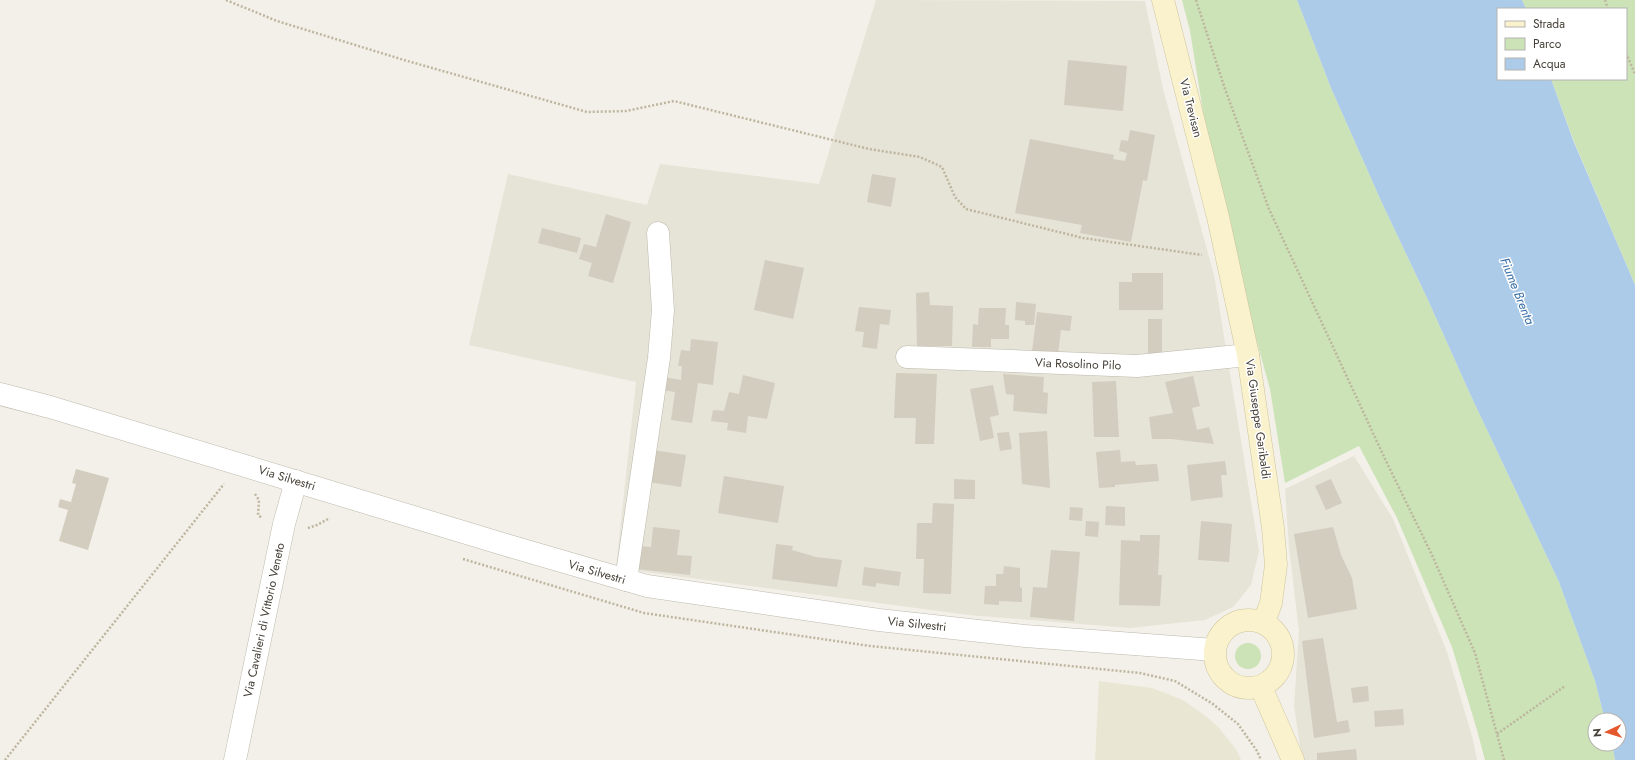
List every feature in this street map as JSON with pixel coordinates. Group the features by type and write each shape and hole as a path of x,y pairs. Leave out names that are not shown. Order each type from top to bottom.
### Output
{"main road":[{"name":"Via Trevisan","path":"1163,0 1218,217"},
{"name":"Via Giuseppe Garibaldi","path":"1218,217 1248,355 1274,528 1276,566 1271,603 1264,622"},
{"path":"1251,619 1264,622 1273,629 1280,638 1284,650 1283,661 1279,672 1271,681 1261,687 1250,689 1238,687 1228,681 1220,673 1216,662 1215,650 1218,638 1227,628 1238,621 1251,619"},
{"path":"1261,687 1293,760"}],"street":[{"path":"626,580 659,358 663,310 658,234"},
{"name":"Via Rosolino Pilo","path":"907,357 1137,366 1248,355"},
{"name":"Via Silvestri","path":"0,394 58,409 506,545 647,586 879,620 1025,636 1215,650"},
{"name":"Via Cavalieri di Vittorio Veneto","path":"235,760 284,524 296,481"}],"path":[{"path":"226,0 284,23 404,60 587,112 626,111 674,101 869,149 920,157 942,167 955,197 966,209 1083,238 1228,258"},
{"path":"1196,0 1225,89 1269,209 1386,461 1432,555 1475,654 1504,760"},
{"path":"1627,55 1635,74"},
{"path":"5,760 227,481 232,462"},
{"path":"1497,734 1564,686"}],"shaded area":[{"path":"876,0 1145,1 1163,89 1214,275 1259,551 1251,585 1233,607 1205,620 1130,628 969,615 616,568 636,382 469,345 508,174 647,205 660,164 819,184"},
{"path":"1354,456 1393,519 1447,652 1472,736 1477,760 1302,760 1294,706 1299,632 1289,547 1285,489"},
{"path":"1099,681 1152,688 1183,700 1218,727 1236,749 1241,760 1095,760"}],"green space":[{"path":"1182,0 1297,0 1331,88 1382,203 1559,582 1595,681 1603,712 1587,712 1587,752 1614,752 1615,760 1485,760 1452,647 1397,518 1359,446 1285,483 1270,389 1217,198 1190,31"},
{"path":"1522,0 1635,0 1635,285 1573,139 1551,80 1627,80 1627,8 1526,8"},
{"path":"1248,643 1257,647 1261,656 1257,665 1248,669 1239,665 1235,656 1239,647"}],"water":[{"name":"Fiume Brenta","path":"1297,0 1522,0 1526,8 1497,8 1497,80 1551,80 1573,140 1635,285 1635,760 1615,760 1614,752 1627,752 1627,712 1603,712 1595,681 1559,582 1382,203 1331,88"}],"building":[{"path":"1068,60 1127,66 1123,111 1064,105"},
{"path":"1130,130 1155,135 1147,181 1143,180 1131,242 1080,233 1082,225 1015,213 1030,139 1114,155 1113,159 1125,161 1127,153 1119,151 1121,140 1128,141"},
{"path":"872,174 896,178 891,207 867,202"},
{"path":"606,214 631,222 613,283 588,276 592,263 579,259 584,244 596,247"},
{"path":"542,228 581,238 577,253 538,243"},
{"path":"765,260 804,268 793,319 754,310"},
{"path":"1132,273 1163,273 1163,310 1119,310 1119,282 1132,282"},
{"path":"929,292 930,305 953,306 952,346 917,346 916,293"},
{"path":"1016,302 1036,304 1034,325 1025,325 1025,321 1015,320"},
{"path":"859,307 891,310 889,325 880,324 877,349 862,347 864,332 855,331"},
{"path":"979,308 1006,308 1005,325 1009,325 1009,339 991,339 991,347 972,347 973,324 978,325"},
{"path":"1037,312 1072,316 1070,331 1061,330 1058,354 1032,351"},
{"path":"1148,319 1162,319 1162,355 1148,355"},
{"path":"691,339 718,342 713,385 698,383 692,423 671,420 675,392 661,390 663,377 681,380 682,366 678,366 681,350 690,351"},
{"path":"896,373 937,374 934,444 915,444 916,418 894,418"},
{"path":"1003,374 1044,377 1043,392 1048,393 1047,414 1013,411 1014,395 1006,394"},
{"path":"743,375 775,383 767,419 748,416 746,433 727,430 728,423 711,421 713,410 724,411 729,392 739,394"},
{"path":"1193,376 1200,406 1192,408 1197,430 1209,427 1214,444 1171,439 1152,439 1149,417 1173,413 1165,382"},
{"path":"1116,381 1119,437 1094,437 1092,382"},
{"path":"993,385 999,415 990,417 994,438 980,441 970,389"},
{"path":"1047,431 1050,488 1022,484 1019,433"},
{"path":"1009,432 1012,449 1000,451 997,433"},
{"path":"653,450 686,455 681,487 648,482"},
{"path":"1120,450 1121,462 1135,461 1136,465 1157,464 1159,481 1099,488 1096,452"},
{"path":"1225,461 1227,475 1221,475 1223,497 1191,501 1187,465"},
{"path":"76,469 109,478 88,550 59,541 68,510 58,507 60,499 71,502 76,484 72,483"},
{"path":"724,476 784,486 778,523 718,513"},
{"path":"954,479 975,480 975,499 954,499"},
{"path":"1331,479 1342,503 1326,510 1315,486"},
{"path":"933,503 954,504 951,594 923,593 924,559 916,559 917,523 932,523"},
{"path":"1106,506 1125,507 1125,526 1105,525"},
{"path":"1070,507 1083,508 1082,521 1069,520"},
{"path":"1086,521 1099,522 1098,537 1085,536"},
{"path":"1201,521 1232,524 1229,562 1198,560"},
{"path":"653,527 680,530 677,555 692,556 690,575 636,569 638,546 651,547"},
{"path":"1333,527 1341,555 1352,578 1357,609 1308,618 1294,534"},
{"path":"1140,535 1160,535 1158,575 1162,575 1160,606 1119,605 1121,540 1140,541"},
{"path":"776,544 793,546 792,550 816,557 842,560 837,587 772,579"},
{"path":"1051,550 1080,552 1074,621 1030,617 1033,587 1047,588"},
{"path":"1004,566 1020,568 1022,602 999,601 999,605 984,604 985,586 996,586 996,574 1003,574"},
{"path":"864,567 901,572 899,586 876,583 876,587 862,585"},
{"path":"1323,638 1337,722 1348,720 1350,732 1314,738 1302,641"},
{"path":"1368,686 1369,701 1353,703 1351,688"},
{"path":"1403,709 1404,725 1375,727 1374,711"},
{"path":"1356,749 1357,760 1317,760 1317,753"}]}
